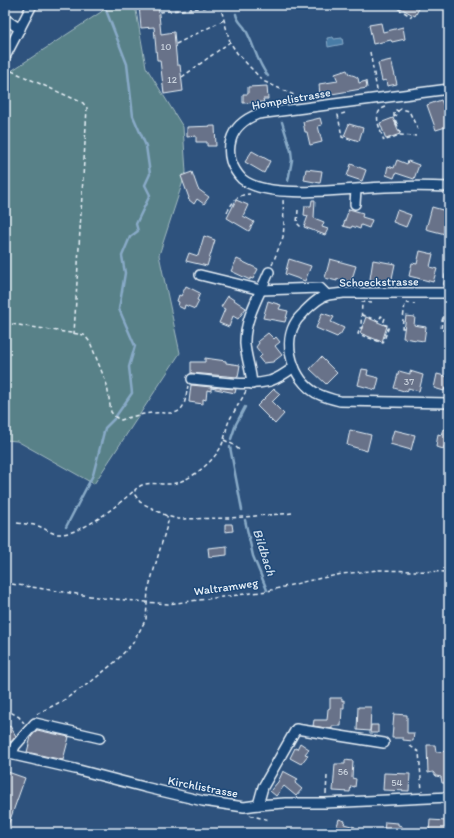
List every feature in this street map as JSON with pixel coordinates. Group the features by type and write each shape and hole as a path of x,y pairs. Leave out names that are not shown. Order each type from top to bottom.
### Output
{"street":[{"path":"5,57 32,5"},
{"path":"5,19 20,28"},
{"name":"Hompelistrasse","path":"449,89 258,114 241,123 233,133 229,154 233,165 242,179 262,188 312,192 387,187 449,187"},
{"path":"355,204 356,190"},
{"path":"252,384 245,344 245,334 252,311 269,272"},
{"path":"200,275 261,290 320,288 327,295"},
{"name":"Schoeckstrasse","path":"446,291 343,293 327,295 312,304 296,321 291,336 290,353 294,368 307,387 327,398 340,401 449,403"},
{"path":"192,379 252,384 282,376 294,368"},
{"path":"9,753 35,723 100,738"},
{"path":"258,804 263,788 296,729 384,743"},
{"name":"Kirchlistrasse","path":"9,753 203,801 244,807 258,804 325,803 449,797"}],"path":[{"path":"224,5 229,9"},
{"path":"392,5 412,17"},
{"path":"160,12 220,6 230,42 237,53 263,81 294,95 294,99 291,101"},
{"path":"176,44 224,20"},
{"path":"182,77 230,42"},
{"path":"370,52 376,89"},
{"path":"5,68 83,103 87,108 74,334"},
{"path":"386,107 378,113 378,124 384,141 401,136 416,136"},
{"path":"401,136 394,117 397,115 398,111 409,111 418,130"},
{"path":"345,113 338,115 342,137 351,139"},
{"path":"227,212 236,198 241,195 252,194"},
{"path":"269,272 283,237 283,195"},
{"path":"298,210 297,224 301,227"},
{"path":"446,291 446,271 449,262"},
{"path":"362,315 379,321 381,316 385,318 383,324 389,326 383,343 358,334 360,328 362,328 361,326 362,302 372,303"},
{"path":"404,328 402,328 405,303 415,304"},
{"path":"446,330 442,330 442,321 447,304 449,304"},
{"path":"5,323 84,336 90,342 107,385 110,412 121,420 150,412 172,413 180,410 185,400 188,385 192,379"},
{"path":"17,523 39,526 53,533 60,534 76,530 99,518 144,484 176,483 188,478 213,459 219,452 224,440 228,422 252,384"},
{"path":"224,440 234,445 241,452"},
{"path":"135,490 135,495 140,502 166,516 178,519 215,519 294,513"},
{"path":"33,717 45,709 64,700 92,681 115,662 133,643 146,619 148,590 168,522 166,516"},
{"name":"Waltramweg","path":"5,582 103,598 168,604 268,591 307,580 342,574 379,570 449,572"},
{"path":"5,709 19,717 29,730"},
{"path":"410,746 419,752 422,799"},
{"path":"325,803 328,776"},
{"path":"244,807 252,816 270,820"}],"green space":[{"path":"108,5 135,5 146,67 183,127 186,172 159,255 180,353 94,484 17,441 5,440 5,75 101,12"}],"water":[{"path":"333,37 334,39 342,38 343,44 328,47 327,38"}],"building":[{"path":"139,5 158,5 161,34 174,32 177,65 180,65 183,91 164,94 160,60 157,60 154,27 141,28"},
{"path":"395,5 421,5 415,16"},
{"path":"381,23 383,32 403,27 405,39 373,44 369,25"},
{"path":"391,60 397,84 387,86 386,80 382,81 378,63"},
{"path":"347,70 349,74 358,78 359,83 366,81 367,88 320,96 319,84 338,81 335,74"},
{"path":"267,86 268,99 263,99 264,102 243,103 243,94 248,94 248,87"},
{"path":"441,100 445,109 449,107 449,126 436,130 427,105"},
{"path":"320,118 322,125 318,126 322,142 310,145 303,122"},
{"path":"393,118 400,134 386,139 380,123"},
{"path":"349,124 363,128 359,141 344,136"},
{"path":"215,126 216,146 207,146 207,142 196,142 196,136 187,137 187,127"},
{"path":"252,151 270,161 264,173 245,162"},
{"path":"397,160 407,164 408,161 419,165 414,179 396,173 394,178 386,175 388,166 394,168"},
{"path":"351,164 366,170 362,181 347,176"},
{"path":"306,169 322,171 320,183 304,180"},
{"path":"192,172 198,189 209,197 204,204 197,199 194,204 188,199 189,198 181,176"},
{"path":"236,200 248,205 243,216 254,222 249,231 227,218"},
{"path":"312,200 315,200 314,218 324,222 322,227 328,229 325,235 304,227 308,216 304,215 305,206 311,206"},
{"path":"432,207 446,211 445,234 426,229"},
{"path":"349,209 363,213 362,217 372,220 369,228 361,225 360,229 352,226 351,228 343,226"},
{"path":"397,210 411,215 406,227 393,222"},
{"path":"204,236 215,240 207,266 186,261 189,253 198,256"},
{"path":"420,251 433,254 430,267 437,269 433,282 409,276 412,263 417,264"},
{"path":"237,259 258,269 253,279 250,278 250,280 231,271"},
{"path":"289,259 311,266 305,281 285,274"},
{"path":"330,259 356,266 351,282 325,278"},
{"path":"373,260 395,264 391,283 370,279"},
{"path":"186,286 200,293 197,300 199,301 195,309 185,305 184,309 178,306 179,302 177,301 179,295 181,296"},
{"path":"228,296 246,308 238,319 233,316 229,327 219,323 225,309 221,307"},
{"path":"268,301 281,305 279,309 288,311 285,322 263,318"},
{"path":"322,313 334,317 331,322 344,328 340,335 337,337 316,328"},
{"path":"406,316 415,317 414,325 426,327 424,341 403,338"},
{"path":"366,317 387,326 382,342 360,333"},
{"path":"268,333 274,339 276,337 280,342 275,346 282,355 273,362 263,363 259,358 262,355 256,347 259,343 258,341"},
{"path":"321,357 337,373 326,384 310,369"},
{"path":"205,358 240,365 238,377 191,373 191,362 205,362"},
{"path":"362,369 368,370 367,375 379,378 376,390 358,385"},
{"path":"399,371 410,374 410,371 423,375 419,391 408,388 408,391 404,391 394,388"},
{"path":"437,374 449,377 449,389 445,388 444,391 434,388"},
{"path":"191,385 236,389 235,393 211,388 211,391 207,390 206,400 203,399 203,404 189,402"},
{"path":"274,389 280,394 272,402 284,414 275,424 257,406"},
{"path":"443,429 449,430 449,447 444,446 444,449 436,447 438,434 441,435"},
{"path":"350,430 371,435 367,451 347,445"},
{"path":"394,430 415,435 411,450 390,444"},
{"path":"225,524 232,524 233,531 225,532"},
{"path":"227,546 227,555 209,557 208,548"},
{"path":"330,698 342,698 342,701 344,700 341,726 332,726 332,729 313,726 314,720 327,720 328,709 330,708"},
{"path":"358,707 371,707 370,731 357,730"},
{"path":"394,714 407,715 407,733 414,733 413,741 403,740 403,738 392,738"},
{"path":"371,725 378,725 378,733 370,733"},
{"path":"10,726 16,736 12,741 5,744 5,729"},
{"path":"37,730 69,737 63,760 27,752 31,737"},
{"path":"300,743 309,749 305,754 308,755 301,764 290,758 295,748 297,749"},
{"path":"427,745 435,745 436,752 449,751 449,783 442,783 441,777 436,776 433,772 428,773"},
{"path":"345,760 353,761 352,778 356,779 355,787 351,786 350,792 333,791 335,764 345,764"},
{"path":"5,771 25,778 6,831 5,831"},
{"path":"283,771 298,779 295,783 302,789 296,796 284,786 276,796 270,791 278,782"},
{"path":"384,773 410,774 409,791 383,790"},
{"path":"339,819 345,821 344,824 355,827 354,833 335,833"},
{"path":"430,820 446,821 445,833 429,833"},
{"path":"385,822 398,823 398,825 402,826 401,833 384,832"}],"waterway":[{"path":"104,5 127,64 133,116 146,146 150,174 145,185 150,195 136,224 138,231 130,237 122,256 125,273 119,309 135,346 129,367 132,393 116,416"},
{"name":"Bildbach","path":"236,14 268,76"},
{"name":"Bildbach","path":"282,122 291,151 292,160 288,181"},
{"name":"Bildbach","path":"231,439 236,424 245,407"},
{"path":"66,527 93,475 105,428 114,419"},
{"name":"Bildbach","path":"230,447 242,510"},
{"name":"Bildbach","path":"245,520 253,556 267,590"}]}
